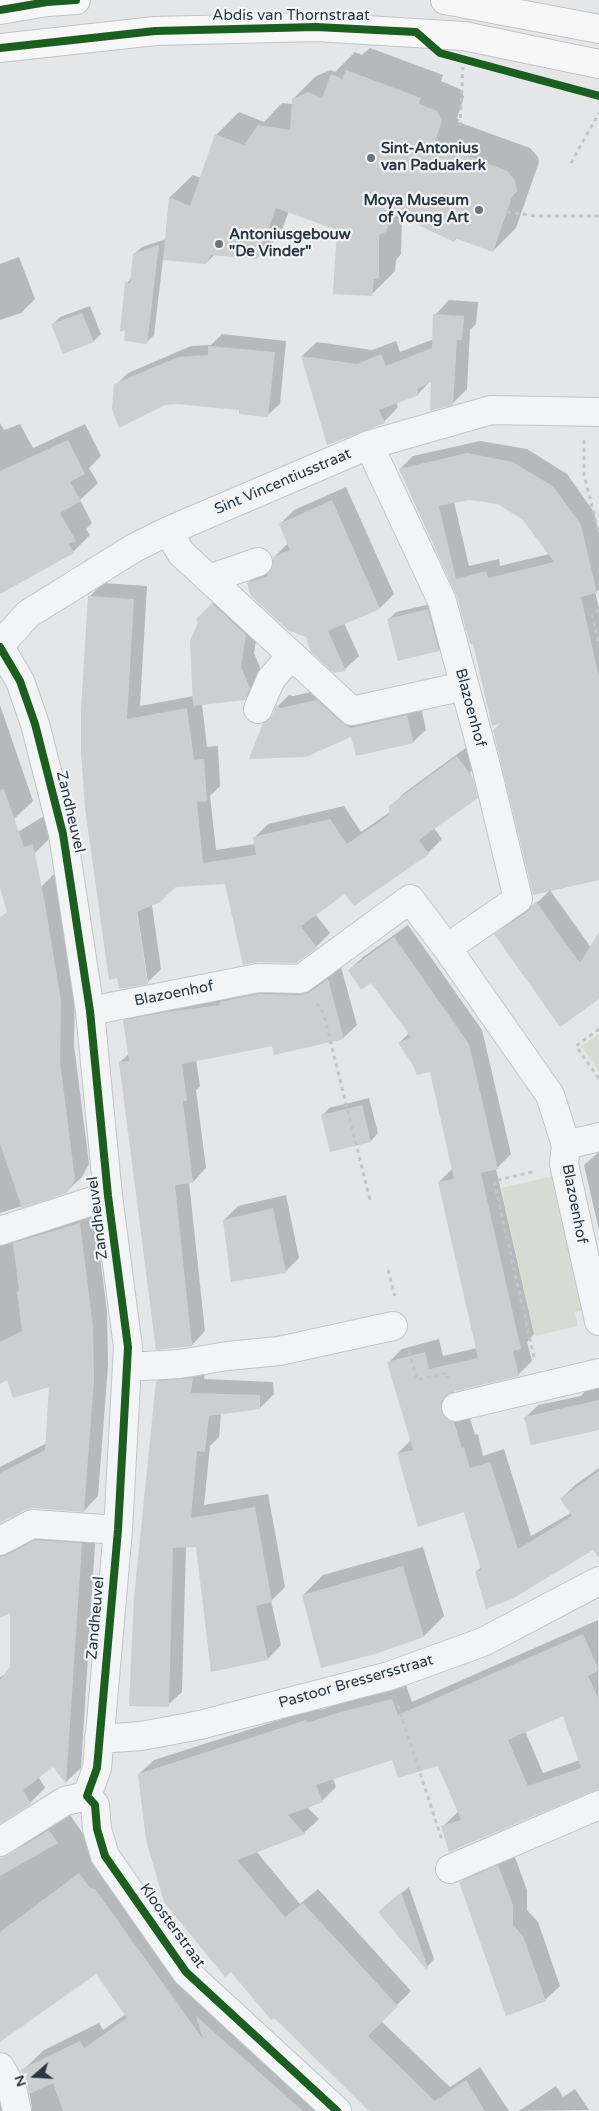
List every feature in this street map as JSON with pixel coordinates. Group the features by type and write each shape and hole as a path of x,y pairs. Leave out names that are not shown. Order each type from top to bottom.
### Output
{"main road":[{"path":"0,10 47,2 76,0"},
{"path":"445,0 599,30"},
{"name":"Abdis van Thornstraat","path":"0,48 155,31 316,27 464,36 599,64"}],"street":[{"name":"Sint Vincentiusstraat","path":"0,646 28,614 134,548 168,531 369,445 491,410 592,411"},
{"name":"Blazoenhof","path":"369,445 442,601 518,899 447,948"},
{"path":"168,531 181,553 352,710 464,686"},
{"path":"209,578 258,562"},
{"name":"Zandheuvel","path":"0,646 20,681 34,724 63,834 90,1011 108,1196 128,1347 118,1530 97,1768 87,1796"},
{"path":"258,709 271,679 292,655"},
{"name":"Blazoenhof","path":"90,1011 258,978 301,979 410,899 447,948 550,1095 565,1155 599,1321"},
{"name":"Blazoenhof","path":"565,1155 599,1137"},
{"path":"0,1231 108,1196"},
{"path":"126,1366 180,1364 227,1356 279,1351 393,1326"},
{"path":"456,1407 599,1373"},
{"path":"0,1542 32,1524 118,1530"},
{"name":"Pastoor Bressersstraat","path":"99,1739 141,1736 200,1725 389,1676 483,1642 596,1590"},
{"path":"0,1842 65,1801 87,1796"},
{"name":"Kloosterstraat","path":"87,1796 95,1805 97,1829 105,1856 186,1972 336,2111"},
{"path":"451,1869 599,1804"},
{"path":"0,2066 12,2088 17,2111"}],"path":[{"path":"460,126 463,59 472,61"},
{"path":"571,163 599,113"},
{"path":"507,212 535,216 599,216"},
{"path":"592,411 584,475 599,533"},
{"path":"599,610 592,614 599,644"},
{"path":"301,979 324,1014 370,1200"},
{"path":"599,1029 576,1046 599,1080"},
{"path":"541,1387 494,1181 565,1155"},
{"path":"389,1676 451,1869"}],"shaded area":[{"path":"599,1034 599,1072 581,1046"},
{"path":"554,1176 585,1310 575,1312 578,1326 535,1336 501,1188"}],"building":[{"name":"Sint-Antonius van Paduakerk","path":"346,70 421,98 419,104 437,111 442,121 435,141 438,142 437,144 507,171 515,180 517,191 512,197 493,252 455,238 454,242 393,213 386,232 379,235 379,278 374,279 372,296 333,294 337,230 276,208 257,259 211,255 206,264 163,260 169,197 190,206 215,134 244,145 258,125 290,130 292,99 308,92 322,98 331,74 342,79"},
{"path":"159,245 147,344 124,341 125,330 120,332 125,282 130,283 133,254"},
{"path":"82,313 94,342 63,354 51,324"},
{"path":"433,314 464,316 462,340 457,340 453,405 430,411 431,382 417,389 419,395 379,410 385,423 327,445 301,356 357,364 381,354 386,366 432,348"},
{"path":"208,346 275,352 268,417 239,414 239,410 177,404 165,405 119,428 112,409 114,384 178,357 208,355"},
{"path":"68,440 85,474 70,482 81,501 60,513 76,541 69,544 74,553 0,594 0,471"},
{"path":"467,453 513,462 554,487 581,525 597,593 581,597 599,677 599,880 533,895 493,730 502,723 492,726 473,644 470,644 457,597 399,469","holes":["469,500 498,504 523,520 554,562 488,578 486,571 456,579 439,506"]},
{"path":"332,500 380,609 328,631 346,671 334,673 311,652 306,637 288,630 251,596 247,583 268,576 267,574 273,565 273,557 290,550 279,524"},
{"path":"88,596 134,599 127,719 187,708 194,760 204,759 207,801 197,802 203,863 256,855 253,837 330,819 347,844 389,815 389,806 457,756 473,778 478,798 419,840 429,854 354,906 345,894 301,926 317,948 296,963 258,962 243,965 225,884 176,887 160,902 137,912 148,984 119,989 117,978 109,980 85,808 81,752 81,710"},
{"path":"212,603 246,635 241,667 250,688 245,700 193,706 190,641 198,623 196,619"},
{"path":"428,609 439,651 398,661 387,619"},
{"path":"317,700 341,722 351,728 407,715 414,743 356,756 351,737 306,757 249,759 263,723 272,716 276,706 280,708"},
{"path":"4,789 24,847 33,844 45,904 61,1001 60,1061 75,1180 67,1193 22,1208 0,1144 0,917 7,912 0,888 0,790"},
{"path":"536,902 580,963 599,932 599,999 560,1027 494,934 527,912"},
{"path":"394,937 469,1044 498,1169 481,1173 521,1349 513,1351 519,1376 452,1392 446,1395 441,1402 441,1411 445,1418 454,1422 470,1468 490,1462 518,1549 572,1516 560,1499 599,1471 599,1558 593,1550 512,1599 486,1609 475,1572 481,1570 464,1512 418,1527 397,1453 413,1450 387,1362 425,1352 429,1369 478,1358 438,1182 454,1179 430,1072 417,1075 413,1065 398,1043 411,1037 371,983 361,990 348,970"},
{"path":"328,979 344,1039 274,1055 272,1046 182,1064 187,1101 183,1101 193,1183 175,1185 192,1346 156,1350 119,1062 129,1061 123,1020 220,1005 219,1002 259,994 301,995 310,992"},
{"path":"362,1105 371,1142 330,1152 321,1115"},
{"path":"273,1208 286,1273 231,1282 223,1220"},
{"path":"80,1223 93,1327 94,1380 84,1512 33,1508 0,1523 0,1473 45,1450 49,1387 13,1398 7,1380 0,1384 0,1342 22,1331 13,1243"},
{"path":"193,1378 191,1393 260,1395 260,1409 209,1416 205,1452 197,1451 191,1518 255,1507 272,1602 256,1606 268,1660 211,1672 196,1547 173,1548 169,1707 129,1706 134,1598 156,1381"},
{"path":"599,1400 599,1430 531,1445 524,1417"},
{"path":"35,1540 82,1543 66,1784 53,1767 23,1790 31,1804 0,1824 0,1680 10,1667 10,1613 0,1618 0,1557"},
{"path":"403,1566 424,1637 375,1654 321,1668 302,1595"},
{"path":"583,1634 599,1670 588,1676 599,1700 599,1790 449,1852 441,1826 461,1820 438,1766 398,1778 392,1760 316,1785 323,1802 288,1815 305,1834 237,1860 285,1917 303,1903 398,2006 368,2036 435,2101 466,2080 485,2111 369,2111 274,2018 271,2020 231,1972 225,1977 164,1902 146,1840 138,1774 306,1720 307,1723 392,1699 398,1715","holes":["563,1716 581,1768 528,1786 508,1740"]},
{"path":"49,1830 58,1843 0,1876 0,1858"},
{"path":"498,1865 513,1905 513,1925 523,1936 546,2001 506,2016 459,1882"},
{"path":"79,1873 90,1888 95,1889 203,2039 196,2016 303,2111 63,2111 53,2083 29,2094 26,2080 20,2070 80,2041 84,2048 127,2018 96,1974 0,2042 0,1932"},
{"path":"401,1892 428,1968 426,1969 378,1912"}],"cycle path":[{"path":"0,10 47,2 76,0"},
{"path":"0,48 155,31 316,27 416,32 440,53 599,96"},
{"path":"0,647 20,681 35,724 63,834 90,1011 108,1196 128,1347 118,1530 97,1768 87,1796 95,1805 97,1829 105,1856 186,1972 337,2111"}],"place":[{"name":"Sint-Antonius van Paduakerk","path":"371,158"},
{"name":"Moya Museum of Young Art","path":"479,210"},
{"name":"Antoniusgebouw \"De Vinder\"","path":"219,244"}]}
